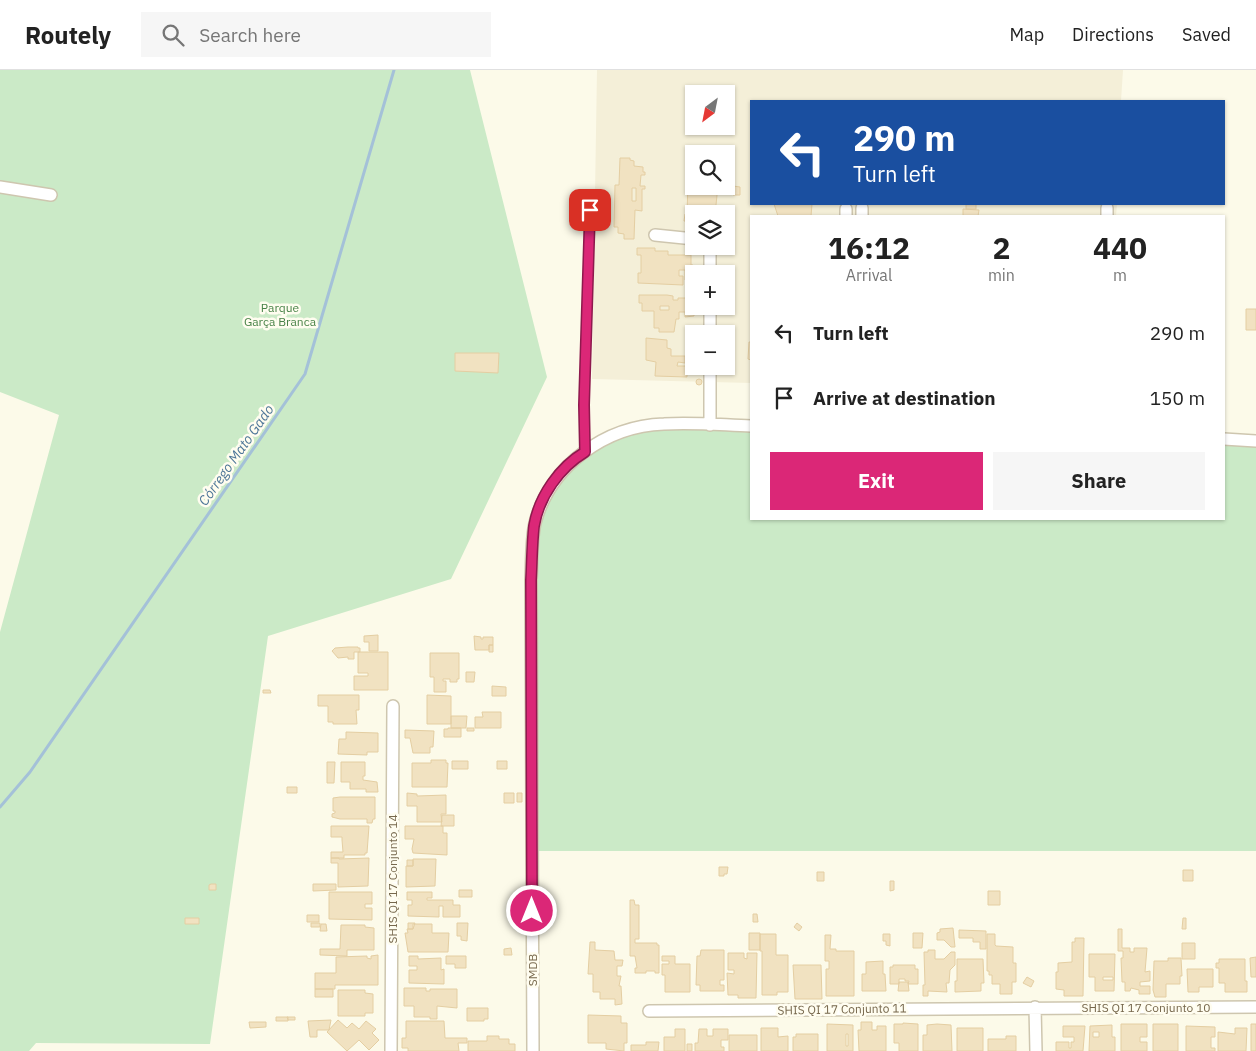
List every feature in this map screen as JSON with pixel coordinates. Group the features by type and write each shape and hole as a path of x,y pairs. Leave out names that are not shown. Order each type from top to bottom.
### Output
{"street":[{"path":"0,187 51,195"},
{"path":"655,235 685,238"},
{"path":"710,375 710,425"},
{"name":"SMDB","path":"533,1051 531,580 534,525 542,501 554,481 574,458 612,434 663,424 750,426"},
{"path":"1225,439 1256,441"},
{"name":"SHIS QI 17 Conjunto 14","path":"391,1051 393,706"},
{"path":"1036,1007 1036,1051"},
{"name":"SHIS QI 17 Conjunto 10","path":"1036,1007 1256,1007"},
{"name":"SHIS QI 17 Conjunto 11","path":"649,1011 1036,1007"}],"lane":[{"path":"585,452 584,405 590,210"}],"shaded area":[{"path":"597,70 1123,70 1121,100 750,100 750,205 1117,205 1116,215 750,215 750,383 592,379"}],"green space":[{"name":"Parque Garça Branca","path":"0,70 470,70 547,377 451,579 268,636 210,1044 36,1043 29,1051 0,1051 0,632 59,415 0,392"},
{"path":"750,426 750,520 1225,520 1225,440 1256,441 1256,851 532,851 534,525 574,458 625,430"}],"building":[{"path":"620,158 630,158 630,160 634,161 634,166 643,167 645,175 641,175 640,186 645,186 645,189 642,189 642,211 635,210 634,239 624,239 624,234 618,233 618,227 614,227 615,185 619,185","holes":["632,188 636,188 636,201 632,201"]},
{"path":"735,186 740,187 740,195 735,195"},
{"path":"688,195 717,195 716,205 687,205"},
{"path":"774,205 812,205 811,215 778,215"},
{"path":"966,205 976,205 976,209 966,209"},
{"path":"963,209 979,210 978,215 963,215"},
{"path":"637,248 655,248 655,251 668,251 668,255 691,255 691,265 685,265 685,270 679,270 679,276 683,276 683,285 638,283 638,273 641,273 641,255 637,255"},
{"path":"639,295 667,295 673,296 673,300 685,298 685,312 679,312 679,319 676,319 674,332 659,332 659,328 654,328 654,311 642,311 642,303 639,303","holes":["660,306 669,306 669,310 660,310"]},
{"path":"1246,309 1256,309 1256,330 1246,330"},
{"path":"646,338 667,340 667,348 671,349 671,356 685,356 685,363 678,362 677,366 685,366 685,375 687,377 655,376 656,362 646,360"},
{"path":"749,342 750,342 750,360 748,359"},
{"path":"455,353 499,353 498,373 455,371"},
{"path":"699,379 702,382 699,385 696,382"},
{"path":"378,635 378,651 369,651 369,642 364,642 364,636"},
{"path":"474,636 481,637 481,639 483,637 493,637 493,645 489,645 489,650 475,650"},
{"path":"489,645 493,645 493,652 489,652"},
{"path":"335,648 360,648 360,652 354,652 354,659 348,659 348,657 338,658 332,651"},
{"path":"358,652 388,652 388,690 354,690 354,676 368,676 368,673 358,673"},
{"path":"430,653 459,653 459,679 457,679 457,682 450,682 450,679 443,679 443,681 446,681 446,692 434,692 434,677 430,677"},
{"path":"466,672 475,672 474,682 466,682"},
{"path":"492,686 506,687 506,696 492,696"},
{"path":"263,690 270,690 271,693 263,693"},
{"path":"318,695 359,695 359,710 356,710 357,724 333,724 333,722 328,722 328,706 318,706"},
{"path":"427,695 451,696 451,724 427,724"},
{"path":"482,712 501,712 501,728 475,728 475,717 483,717"},
{"path":"451,716 467,716 466,728 451,728"},
{"path":"461,728 461,737 444,737 444,729"},
{"path":"467,728 474,728 474,731 467,731"},
{"path":"405,730 434,731 433,747 430,747 430,753 413,753 410,738 405,738"},
{"path":"346,732 378,733 378,752 367,752 367,755 338,754 339,739 346,739"},
{"path":"431,760 446,760 446,763 448,763 447,787 412,787 412,763 431,763"},
{"path":"452,761 468,761 468,769 452,769"},
{"path":"497,761 507,761 507,769 497,769"},
{"path":"327,762 335,762 334,783 327,783"},
{"path":"341,762 365,762 365,776 363,776 363,780 377,782 378,792 366,792 366,789 350,789 350,782 341,782"},
{"path":"287,787 297,787 297,793 287,793"},
{"path":"407,793 417,794 417,796 446,795 446,814 441,814 442,822 417,822 417,806 407,806"},
{"path":"504,793 514,793 514,803 504,803"},
{"path":"517,793 522,793 522,802 517,802"},
{"path":"375,797 375,819 373,819 372,823 367,823 367,819 340,819 332,817 332,814 335,813 333,811 333,798"},
{"path":"442,815 454,815 454,826 441,826"},
{"path":"331,826 369,826 367,853 365,855 344,855 344,858 331,858 331,852 343,852 342,837 331,837"},
{"path":"405,826 443,826 443,833 447,833 447,855 413,853 414,839 405,839"},
{"path":"331,858 369,858 368,886 338,887 338,863 331,863"},
{"path":"413,859 436,859 435,886 406,887 406,866 413,866"},
{"path":"407,860 413,860 413,866 407,866"},
{"path":"719,867 728,867 727,874 719,876"},
{"path":"1183,870 1193,870 1193,881 1183,881"},
{"path":"817,872 824,872 824,881 817,881"},
{"path":"890,881 894,881 894,890 890,891"},
{"path":"216,884 216,890 209,890 209,885"},
{"path":"313,884 336,884 336,890 313,891"},
{"path":"459,890 472,890 472,897 459,897"},
{"path":"988,891 1000,891 1000,905 988,905"},
{"path":"329,892 372,892 372,904 365,904 365,908 372,908 372,920 329,919"},
{"path":"407,892 432,892 432,898 427,898 427,900 453,900 453,905 460,905 460,917 443,917 443,906 439,906 439,917 408,916 408,905 412,905 412,900 407,900"},
{"path":"630,900 634,900 635,905 639,905 639,939 635,939 635,943 657,943 659,945 659,973 646,971 646,973 635,973 635,968 637,968 635,956 630,956"},
{"path":"753,914 757,914 758,922 753,922"},
{"path":"307,915 319,915 319,922 307,922"},
{"path":"185,918 199,918 199,924 185,924"},
{"path":"1183,918 1186,918 1186,929 1182,929"},
{"path":"311,923 320,923 320,927 311,927"},
{"path":"408,923 415,923 413,929 408,929"},
{"path":"457,923 468,923 467,941 461,940 461,936 457,936"},
{"path":"797,923 802,927 799,931 794,927"},
{"path":"321,924 326,924 327,931 320,931"},
{"path":"413,924 432,924 432,933 449,933 448,952 408,952 405,933 408,933 407,929 413,929"},
{"path":"341,925 365,925 365,927 374,928 374,950 347,950 347,956 320,955 320,949 340,949"},
{"path":"953,928 955,947 951,947 944,940 937,940 937,933 940,932 940,929"},
{"path":"1118,929 1122,929 1122,948 1130,948 1130,952 1134,952 1134,948 1147,948 1145,972 1150,971 1150,981 1140,982 1140,986 1150,986 1150,994 1139,994 1139,990 1131,988 1130,991 1125,991 1125,982 1122,982 1121,958 1123,958 1123,951 1118,951"},
{"path":"959,930 986,931 986,949 980,949 980,942 973,942 973,938 959,938"},
{"path":"749,933 760,933 760,950 749,950"},
{"path":"913,933 923,933 922,948 913,948"},
{"path":"760,934 776,934 776,955 788,955 788,992 777,992 777,995 762,995"},
{"path":"883,934 890,934 890,946 886,945 886,941 883,941"},
{"path":"987,934 995,934 996,946 1013,947 1013,963 1016,963 1016,982 1012,982 1012,994 1000,994 1000,984 992,984 992,975 989,975 989,971 987,971"},
{"path":"825,935 831,935 830,949 854,951 854,996 826,996 826,969 829,969 829,961 825,961"},
{"path":"1075,938 1084,938 1083,996 1064,996 1064,990 1056,989 1056,972 1058,972 1058,963 1072,962 1072,942 1075,942"},
{"path":"590,942 595,942 595,950 614,951 615,960 623,960 622,966 617,966 617,976 621,976 619,986 621,986 622,1004 615,1005 615,999 600,999 600,992 593,992 593,974 588,974"},
{"path":"1182,943 1195,943 1195,959 1182,959"},
{"path":"511,948 512,955 504,955 504,949"},
{"path":"701,950 724,950 724,980 720,980 720,985 724,985 724,991 700,991 700,985 696,985 697,956 700,956"},
{"path":"928,950 935,950 935,959 944,959 951,952 955,952 955,965 950,970 949,983 946,983 947,992 928,991 928,996 923,996 923,985 925,985 924,952 928,952"},
{"path":"728,953 744,953 744,958 747,959 747,953 757,953 756,998 738,998 738,995 728,995 727,973 734,974 734,970 728,970"},
{"path":"1089,954 1115,954 1114,991 1095,991 1095,977 1089,977","holes":["1103,977 1113,977 1113,980 1103,980"]},
{"path":"378,955 378,985 335,985 335,989 315,989 315,973 336,973 336,957 367,956 367,958 371,959 371,956"},
{"path":"409,956 418,956 418,959 441,958 441,970 444,969 444,984 409,983 409,970 417,970 417,966 409,966"},
{"path":"446,956 466,956 466,968 455,968 455,964 446,964"},
{"path":"662,956 675,956 675,964 690,964 690,992 665,992 665,975 662,975 662,964 669,964 669,961 662,961"},
{"path":"1256,957 1256,977 1251,977 1250,958"},
{"path":"1168,958 1181,958 1182,976 1180,976 1180,984 1166,984 1166,997 1155,997 1153,990 1154,961 1168,961"},
{"path":"957,959 983,959 984,983 981,983 981,991 955,992"},
{"path":"1219,959 1245,959 1247,992 1225,992 1225,983 1219,983 1219,968 1216,968 1216,963 1219,963"},
{"path":"883,961 886,991 862,991 862,974 866,974 866,962"},
{"path":"793,965 821,965 822,999 795,999"},
{"path":"893,965 915,965 915,969 918,969 918,984 908,984 909,981 899,979 899,984 890,984 890,967 893,967"},
{"path":"1187,969 1213,969 1213,987 1199,987 1199,992 1188,992"},
{"path":"1027,977 1034,981 1031,987 1023,983"},
{"path":"899,982 908,982 909,991 898,991"},
{"path":"404,988 426,988 426,991 430,991 430,989 457,989 457,1008 437,1006 437,1019 414,1017 414,1006 404,1006"},
{"path":"315,989 333,989 333,997 315,997"},
{"path":"338,990 365,990 365,993 373,994 373,1013 365,1013 365,1016 338,1016"},
{"path":"467,1008 488,1008 488,1019 484,1019 484,1021 467,1021"},
{"path":"588,1015 621,1016 621,1023 627,1023 627,1043 624,1043 624,1051 606,1049 606,1043 588,1043"},
{"path":"276,1017 288,1017 288,1021 276,1021"},
{"path":"287,1017 295,1017 295,1020 288,1020"},
{"path":"331,1020 329,1030 317,1030 317,1037 310,1037 308,1021"},
{"path":"338,1020 347,1028 352,1023 359,1029 366,1021 376,1029 372,1033 379,1040 369,1050 359,1040 347,1051 327,1032"},
{"path":"406,1021 444,1021 445,1038 467,1038 467,1043 458,1043 459,1051 408,1051 408,1048 402,1048 402,1038 406,1038"},
{"path":"249,1022 266,1022 266,1027 250,1028"},
{"path":"861,1022 872,1022 872,1030 877,1030 877,1026 886,1026 886,1051 859,1051 858,1030 861,1030"},
{"path":"827,1024 853,1025 853,1051 827,1051","holes":["846,1034 848,1034 848,1046 846,1046"]},
{"path":"894,1024 918,1024 918,1051 899,1051 899,1043 894,1043"},
{"path":"1121,1024 1147,1024 1147,1037 1140,1037 1140,1042 1147,1042 1147,1051 1121,1051"},
{"path":"1153,1024 1178,1024 1178,1051 1153,1051"},
{"path":"1251,1024 1256,1024 1256,1051 1251,1051"},
{"path":"927,1025 951,1025 952,1051 923,1051 923,1035 927,1035"},
{"path":"1112,1025 1112,1037 1115,1037 1115,1051 1089,1051 1090,1026","holes":["1093,1032 1099,1032 1099,1037 1093,1037"]},
{"path":"1063,1026 1085,1026 1083,1051 1056,1051 1056,1042 1069,1042 1069,1048 1071,1048 1071,1042 1074,1042 1074,1037 1063,1037"},
{"path":"1186,1026 1215,1027 1215,1037 1211,1037 1211,1048 1215,1048 1215,1051 1186,1051"},
{"path":"761,1028 778,1028 778,1037 788,1036 788,1051 761,1051"},
{"path":"957,1028 983,1028 983,1051 957,1051"},
{"path":"1235,1028 1247,1028 1246,1051 1218,1051 1218,1032 1235,1034"},
{"path":"675,1029 685,1029 685,1051 664,1051 664,1037 675,1037"},
{"path":"699,1029 707,1029 707,1036 713,1036 713,1029 728,1029 728,1040 721,1040 721,1047 724,1047 724,1051 695,1051 695,1043 698,1043"},
{"path":"796,1034 818,1034 818,1051 793,1051 793,1037 796,1037"},
{"path":"729,1035 757,1035 757,1051 729,1051"},
{"path":"487,1036 499,1036 499,1039 509,1039 509,1044 515,1044 515,1051 468,1051 468,1041 487,1041"},
{"path":"1006,1036 1016,1036 1016,1051 988,1051 988,1039 1006,1039"},
{"path":"646,1042 659,1042 658,1051 631,1051 631,1045 646,1045"},
{"path":"687,1044 692,1044 692,1051 687,1051"}],"waterway":[{"name":"Córrego Mato Gado","path":"0,807 30,772 305,374 394,70"}],"route":[{"path":"532,911 531,580 534,525 542,501 554,481 574,458 585,452 584,405 590,210"}]}
